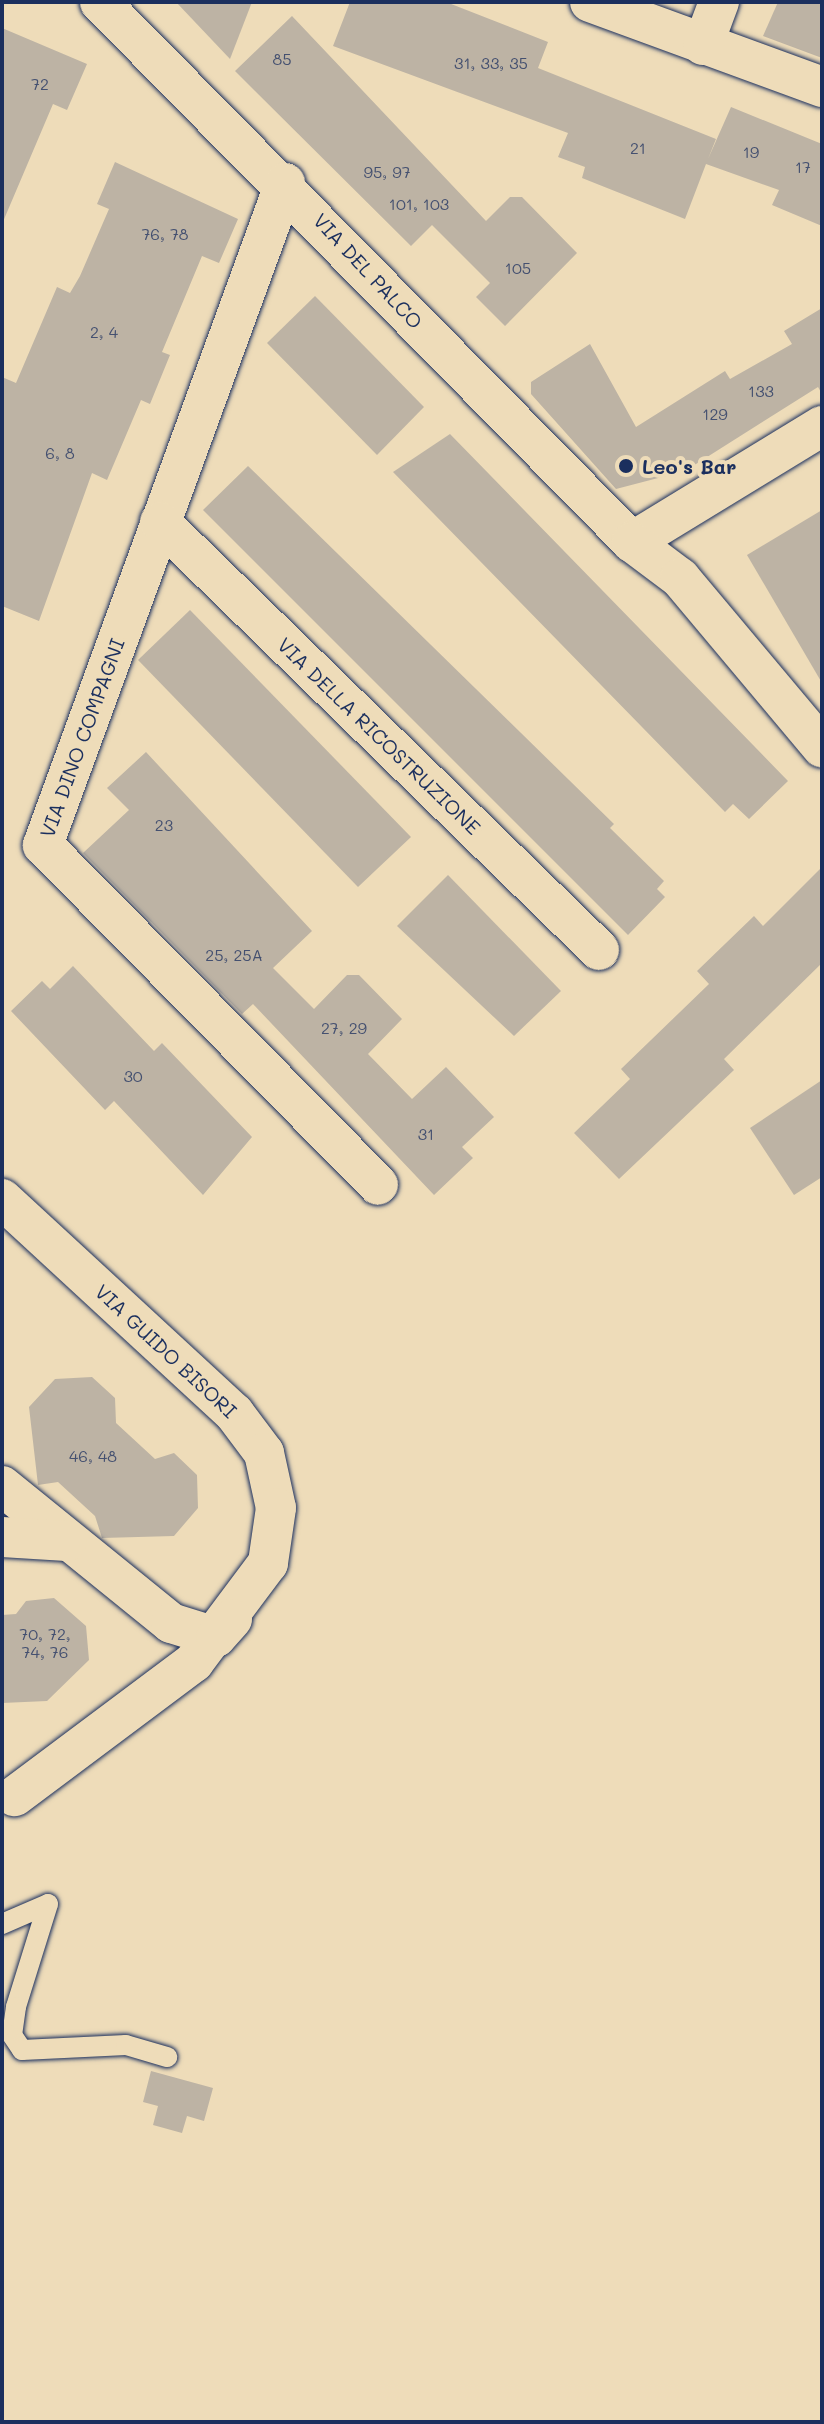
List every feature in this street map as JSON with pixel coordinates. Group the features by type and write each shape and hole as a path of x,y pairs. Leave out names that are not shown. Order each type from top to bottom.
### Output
{"street":[{"name":"VIA DEL PALCO","path":"100,2 285,183 632,542 680,578 822,747"},
{"path":"590,2 822,87"},
{"path":"703,45 719,2"},
{"name":"VIA DINO COMPAGNI","path":"285,183 43,845 378,1185"},
{"path":"632,542 822,426"},
{"name":"VIA DELLA RICOSTRUZIONE","path":"160,522 599,950"},
{"name":"VIA GUIDO BISORI","path":"2,1199 234,1413 264,1453 276,1508 268,1563 232,1619 194,1662 6,1802"},
{"path":"2,1486 171,1623 216,1637 232,1619"},
{"path":"2,1537 67,1541"}],"lane":[{"path":"2,1924 48,1904 16,2007 12,2035 22,2050 126,2045 167,2057"}],"building":[{"path":"176,2 252,2 230,59"},
{"path":"350,2 446,2 548,42 538,68 716,139 708,159 731,107 822,144 822,226 772,205 779,190 706,164 685,219 582,178 585,167 558,157 568,133 333,46"},
{"path":"778,2 822,2 822,58 763,36"},
{"path":"292,16 486,221 510,197 522,197 577,253 505,326 476,297 490,283 432,225 411,246 235,71"},
{"path":"2,28 87,64 67,110 53,104 2,224"},
{"path":"115,162 238,219 219,263 202,256 162,352 170,355 150,404 141,400 107,480 92,473 39,621 2,606 2,377 16,383 57,287 70,293 80,276 109,209 97,204"},
{"path":"315,296 424,407 377,455 267,343"},
{"path":"822,308 822,394 818,387 685,471 616,489 531,394 531,382 590,344 636,427 725,371 730,379 792,344 784,331"},
{"path":"450,434 788,781 749,819 733,804 725,812 393,472"},
{"path":"248,466 614,824 610,828 664,881 657,889 665,897 628,935 203,510"},
{"path":"822,510 822,683 747,555"},
{"path":"190,610 411,837 358,887 138,660"},
{"path":"146,752 312,931 273,968 314,1009 347,975 359,975 402,1019 368,1054 412,1099 446,1067 494,1117 462,1147 473,1158 434,1195 253,1004 242,1014 83,853 129,810 107,788"},
{"path":"822,867 822,963 724,1059 734,1070 619,1179 574,1133 630,1079 621,1069 709,984 697,971 754,916 763,926"},
{"path":"448,875 561,991 514,1036 397,926"},
{"path":"73,966 154,1051 162,1043 252,1137 203,1195 114,1101 105,1110 11,1011 42,981 50,989"},
{"path":"822,1080 822,1177 794,1195 750,1128"},
{"path":"92,1377 115,1398 116,1423 155,1459 174,1453 197,1475 198,1508 174,1536 102,1538 95,1516 58,1482 38,1485 29,1407 55,1379"},
{"path":"54,1598 86,1626 89,1660 47,1701 2,1703 2,1615 16,1614 26,1601"},
{"path":"151,2071 213,2088 204,2121 187,2116 182,2133 153,2125 158,2106 143,2102"}],"place":[{"name":"Leo's Bar","path":"626,466"}]}
